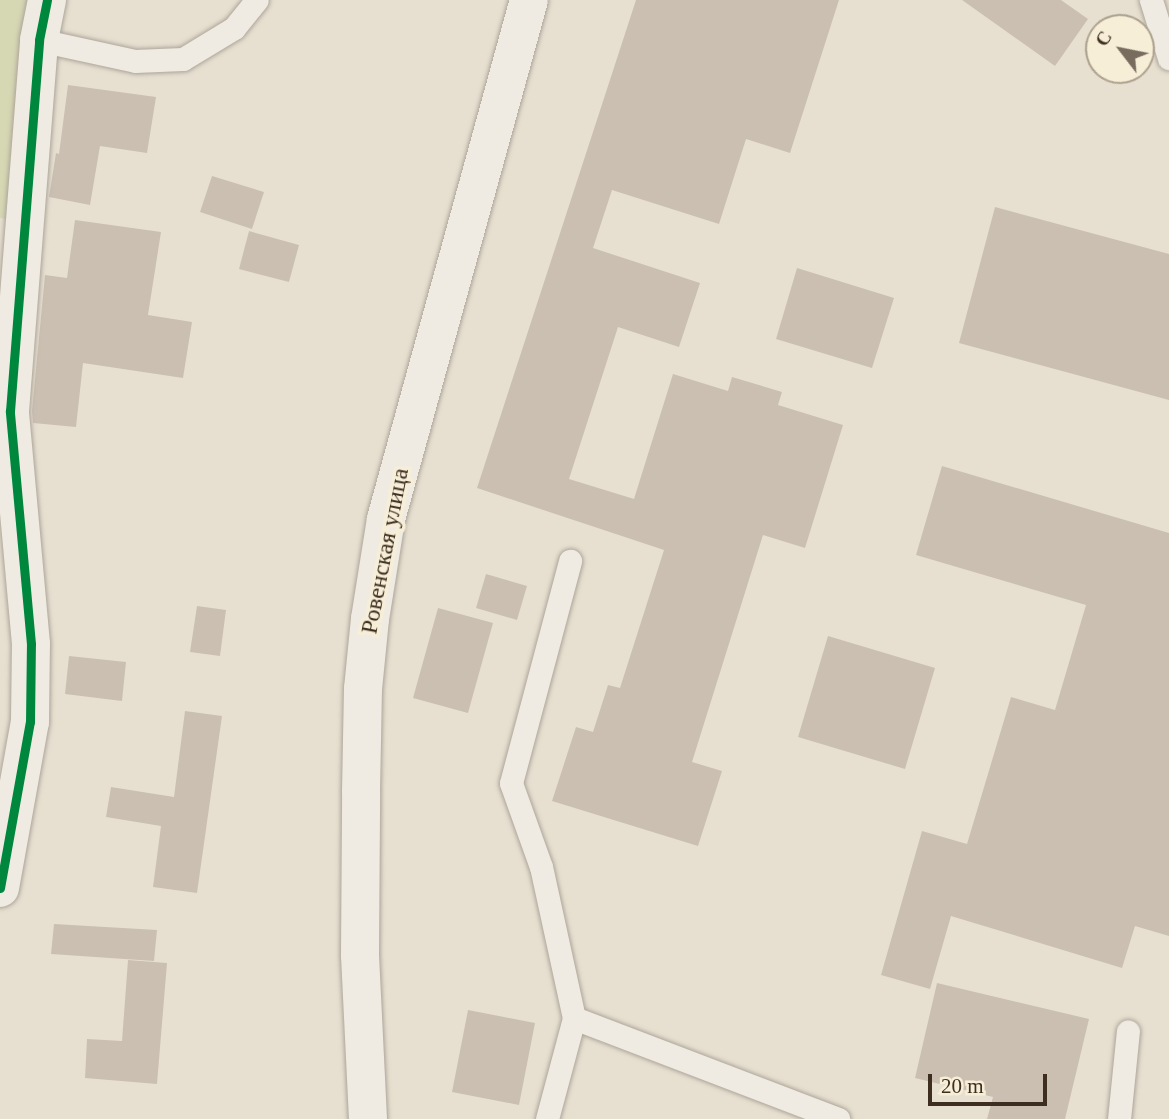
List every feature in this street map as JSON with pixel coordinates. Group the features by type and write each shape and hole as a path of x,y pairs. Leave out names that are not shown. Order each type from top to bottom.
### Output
{"main road":[{"path":"0,888 30,722 31,644 10,411 39,40 47,0"},
{"name":"Ровенская улица","path":"368,1119 360,956 360,806 363,689 370,619 386,519 529,0"}],"lane":[{"path":"39,40 135,61 183,59 234,28 257,0"},
{"path":"1151,0 1169,58"},
{"path":"547,1119 574,1018 541,867 511,783 570,561"},
{"path":"574,1018 838,1119"},
{"path":"1119,1119 1128,1031"}],"green space":[{"path":"0,0 33,0 8,219 0,218"}],"building":[{"path":"636,0 839,0 790,153 746,139 719,224 612,190 593,248 700,283 679,347 618,327 569,479 634,499 673,374 728,391 732,377 782,392 778,405 843,425 805,548 763,535 692,762 722,771 698,846 552,801 576,727 593,732 608,685 620,688 664,550 477,488"},
{"path":"962,0 1061,0 1085,17 1085,23 1055,66"},
{"path":"68,85 156,97 147,153 100,146 90,205 49,197 56,153 59,154"},
{"path":"212,176 264,192 252,229 200,212"},
{"path":"995,207 1169,254 1169,400 959,343"},
{"path":"75,220 161,232 148,315 192,322 183,378 83,363 76,427 33,423 45,275 67,278"},
{"path":"249,231 299,245 289,282 239,269"},
{"path":"797,268 894,298 872,368 776,339"},
{"path":"942,466 1169,533 1169,936 1135,926 1122,968 951,916 930,989 881,975 922,831 967,844 1011,697 1055,710 1086,605 916,555"},
{"path":"486,574 527,586 517,620 476,608"},
{"path":"197,606 226,610 220,656 190,652"},
{"path":"438,608 493,623 468,713 413,698"},
{"path":"828,636 935,668 905,769 798,737"},
{"path":"69,656 126,662 122,701 65,694"},
{"path":"185,711 222,716 197,893 153,887 161,826 106,817 111,787 174,797"},
{"path":"54,924 157,930 154,961 51,954"},
{"path":"128,960 167,963 157,1084 85,1078 87,1039 122,1041"},
{"path":"937,983 1089,1019 1065,1119 987,1119 993,1097 915,1078"},
{"path":"468,1010 535,1023 519,1105 452,1092"}],"cycle path":[{"path":"0,888 30,722 31,644 10,411 39,40 47,0"}]}
